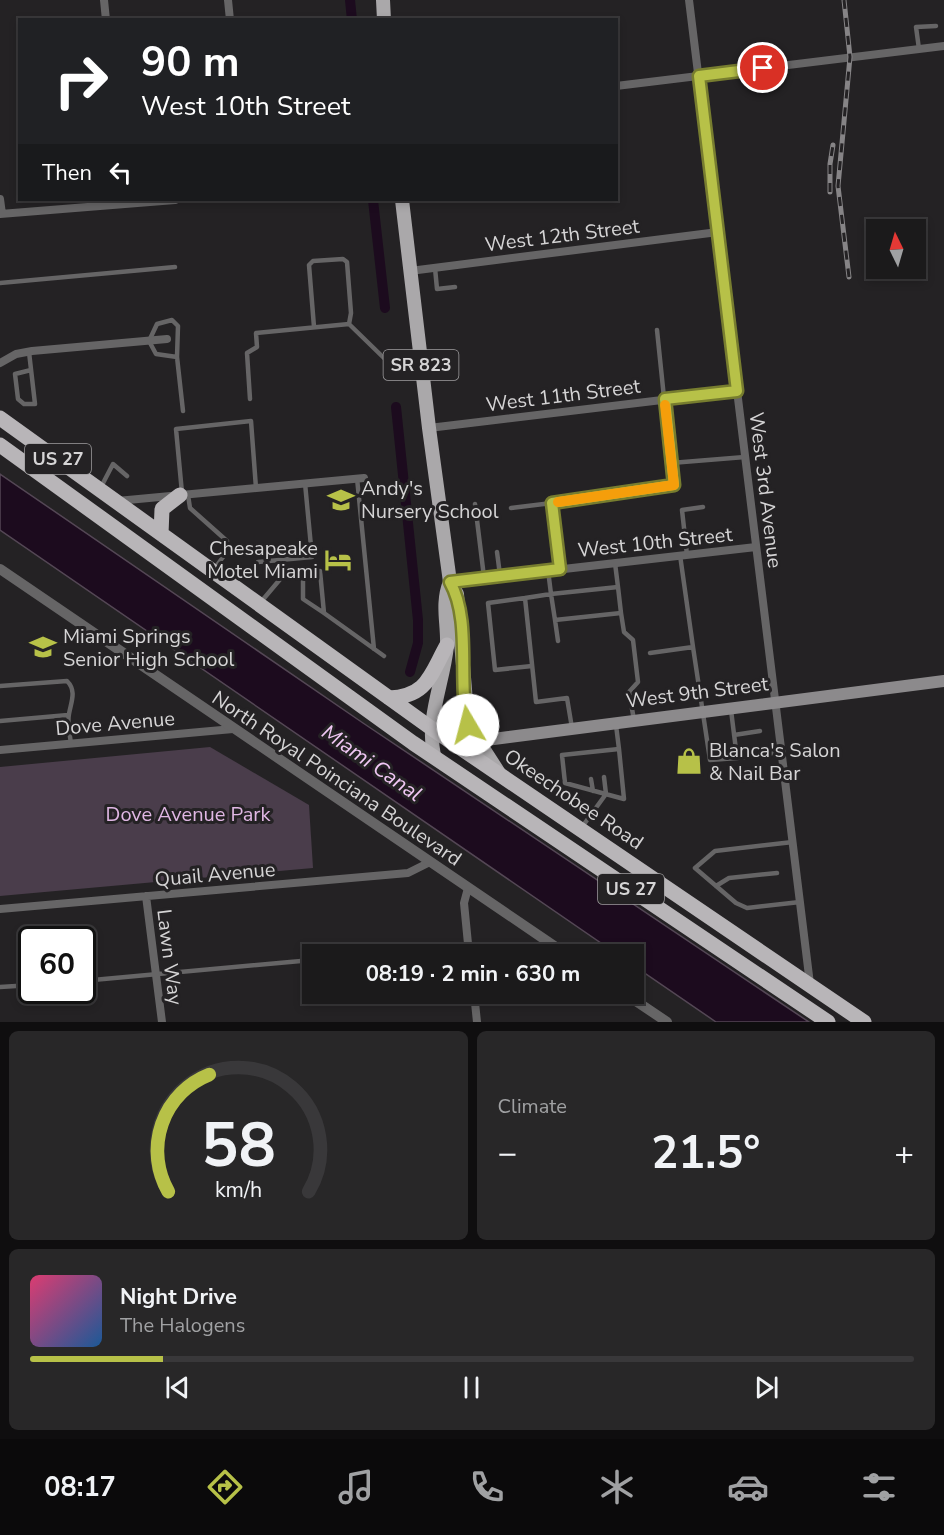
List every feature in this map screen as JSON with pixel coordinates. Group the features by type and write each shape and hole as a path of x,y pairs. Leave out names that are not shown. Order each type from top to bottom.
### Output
{"highway":[{"name":"Okeechobee Road","path":"0,417 431,728 864,1022"},
{"name":"US 27","path":"0,444 412,743 433,751 828,1022"},
{"path":"69,494 99,502 116,501"},
{"path":"161,534 159,526 162,509 183,495"},
{"path":"389,698 406,697 422,689 447,645"},
{"path":"433,751 455,744"}],"main road":[{"path":"382,0 384,18"},
{"name":"SR 823","path":"402,201 450,582 457,594 465,715 476,741 502,777"},
{"name":"SR 823","path":"433,751 431,728 447,645 444,597 450,582"},
{"name":"West 9th Street","path":"455,744 944,681"}],"street":[{"path":"104,0 106,18"},
{"path":"228,0 230,18"},
{"name":"West 3rd Avenue","path":"690,0 810,985"},
{"path":"618,86 944,46"},
{"path":"0,199 1,214 152,201"},
{"name":"West 12th Street","path":"410,271 718,232"},
{"path":"0,363 16,354 29,352 167,339"},
{"name":"West 11th Street","path":"429,428 737,391"},
{"path":"116,501 361,478"},
{"name":"West 10th Street","path":"450,582 756,547"},
{"name":"North Royal Poinciana Boulevard","path":"0,568 551,944"},
{"name":"Dove Avenue","path":"0,750 233,729"},
{"name":"Quail Avenue","path":"0,909 408,873 430,862"},
{"path":"468,888 464,903 468,944"},
{"name":"Lawn Way","path":"146,896 162,1022"},
{"path":"475,1004 477,1022"},
{"path":"640,1004 666,1022"}],"lane":[{"path":"919,49 916,27 936,26"},
{"path":"314,327 309,265 313,261 343,259 347,262 351,313 349,324"},
{"path":"0,283 175,267"},
{"path":"435,268 437,289 455,287"},
{"path":"177,357 156,354 149,341 158,324 172,320 178,327 177,357 183,411"},
{"path":"250,399 247,353 257,347 256,333 349,324 386,360 421,364"},
{"path":"511,508 674,485 657,330"},
{"path":"29,352 35,404 24,404 18,399 15,374 31,370"},
{"path":"213,572 223,557 227,541 190,508 183,495 176,429 251,421 256,488"},
{"path":"671,463 745,457"},
{"path":"100,489 113,464 127,476"},
{"path":"361,478 374,649"},
{"path":"258,562 312,557 305,483"},
{"path":"552,503 560,569"},
{"path":"475,504 484,577"},
{"path":"703,507 682,510 693,647 710,760 782,752"},
{"path":"497,552 500,575"},
{"path":"615,563 624,632 633,640 638,681 629,692 634,720"},
{"path":"548,570 558,641"},
{"path":"320,571 324,613"},
{"path":"258,605 282,577 303,576 303,599 384,656"},
{"path":"532,666 495,670 488,603 618,587"},
{"path":"525,598 536,702 567,698 572,728"},
{"path":"555,620 621,613"},
{"path":"650,653 693,647"},
{"path":"0,686 67,681 70,683 74,700 68,715 71,744"},
{"path":"731,708 736,758"},
{"path":"0,721 68,715"},
{"path":"616,723 619,749 624,799 565,783 562,755 588,755 619,749"},
{"path":"734,735 760,731"},
{"path":"580,829 606,794 604,777"},
{"path":"591,779 593,791"},
{"path":"793,842 715,851 695,868 736,903 747,908 800,902"},
{"path":"716,886 729,878 777,873"},
{"path":"96,980 302,961"},
{"path":"0,987 18,986"}],"green space":[{"name":"Dove Avenue Park","path":"210,747 309,805 313,868 0,896 0,767"}],"water":[{"name":"Miami Canal","path":"0,474 363,723 809,1022 716,1022 644,973 644,944 602,944 0,530"}],"waterway":[{"path":"350,0 352,18"},
{"path":"373,201 385,308"},
{"path":"396,407 418,620 418,643 410,672"}],"railway":[{"path":"844,0 850,57 838,186 849,277"},
{"path":"830,192 833,145"}],"slow traffic":[{"path":"558,502 674,485 665,405"}],"place":[{"name":"Andy's Nursery School","path":"341,500"},
{"name":"Chesapeake Motel Miami","path":"338,560"},
{"name":"Miami Springs Senior High School","path":"43,647"},
{"name":"Blanca's Salon & Nail Bar","path":"689,761"}],"route":[{"path":"468,725 465,715 462,638 457,594 450,582 560,569 552,503 674,485 665,399 737,391 699,76 763,68"}]}
